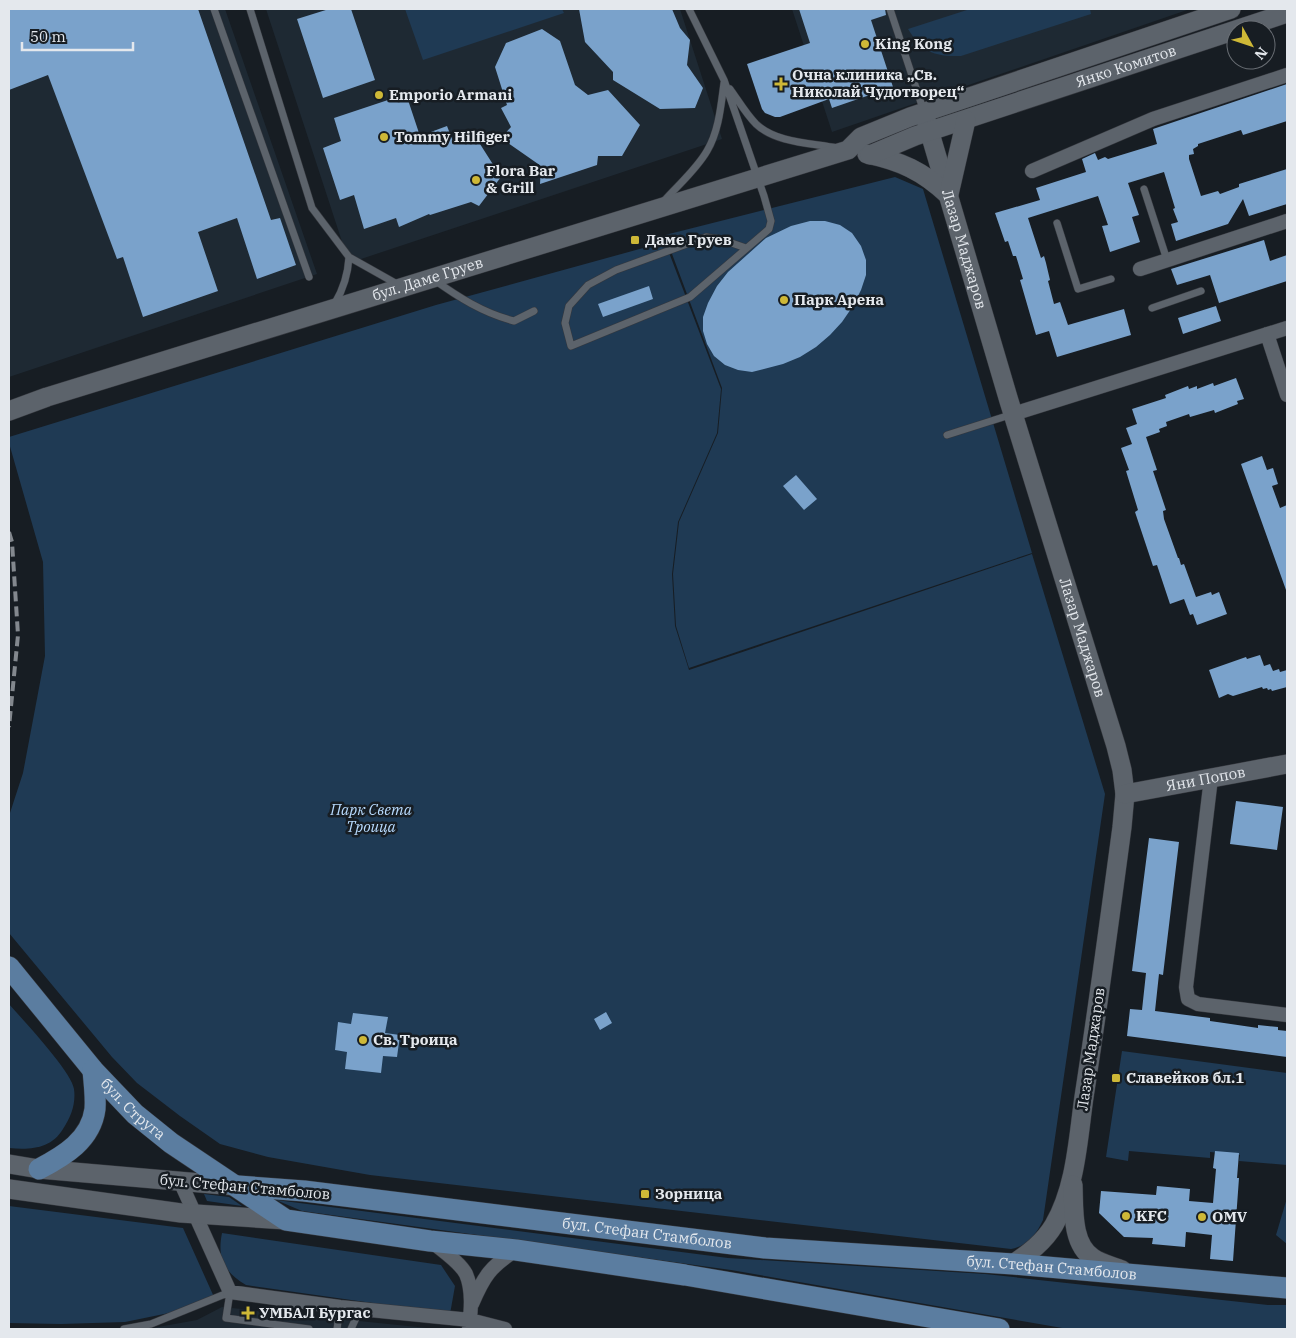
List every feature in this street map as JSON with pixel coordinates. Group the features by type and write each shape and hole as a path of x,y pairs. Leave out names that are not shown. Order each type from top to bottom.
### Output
{"main road":[{"name":"Янко Комитов","path":"997,88 1221,10"},
{"name":"Янко Комитов","path":"966,120 1287,13"},
{"name":"бул. Даме Груев","path":"9,412 47,397 331,308 848,150 861,137 997,88"},
{"name":"Лазар Маджаров","path":"924,113 1013,414 1116,746 1125,794 1091,1052 1072,1175 1054,1224 1038,1245 1013,1264"},
{"path":"870,155 966,120"},
{"path":"949,195 966,120"},
{"name":"бул. Даме Груев","path":"848,150 888,159 919,171 949,195"},
{"name":"Яни Попов","path":"1125,794 1287,764"},
{"name":"бул. Струга","path":"9,967 93,1070 134,1114 171,1142 286,1220"},
{"path":"39,1169 65,1155 79,1143 89,1128 95,1110 93,1070"},
{"name":"бул. Стефан Стамболов","path":"9,1164 39,1169 304,1191 765,1248 1013,1264 1287,1288"},
{"name":"Лазар Маджаров","path":"1072,1175 1076,1228 1085,1251 1102,1263 1135,1275"},
{"name":"бул. Стефан Стамболов","path":"9,1189 194,1214 286,1220 430,1241 516,1250 685,1275 999,1329"}],"street":[{"path":"1221,10 1223,34"},
{"path":"1032,171 1153,119 1287,75"},
{"path":"1140,269 1287,221"},
{"path":"1013,414 1287,328"},
{"path":"1267,334 1287,395"},
{"path":"1211,778 1186,987 1188,999 1198,1004 1287,1015"},
{"path":"180,1181 230,1292 504,1329"},
{"path":"430,1241 460,1266 466,1274 472,1304"},
{"path":"470,1325 472,1304 480,1284 492,1267 516,1250"}],"lane":[{"path":"214,9 309,277"},
{"path":"250,9 312,208 349,257 401,287"},
{"path":"689,9 724,80 758,177 771,221 769,229 690,297 571,346 565,323 569,306 588,285 616,270 706,238 720,239 746,248"},
{"path":"890,9 924,113"},
{"path":"724,80 755,124 767,131 787,139 848,150"},
{"path":"658,207 699,163 708,149 718,123 724,80"},
{"path":"1144,189 1167,260"},
{"path":"1057,223 1078,289 1111,279"},
{"path":"331,308 341,293 348,274 349,257"},
{"path":"430,278 472,305 496,316 514,321 534,312"},
{"path":"1152,308 1201,291"},
{"path":"947,435 1013,414"},
{"path":"124,1329 152,1324 230,1292"},
{"path":"230,1292 226,1318 309,1329"},
{"path":"337,1329 340,1306"},
{"path":"351,1329 360,1309"}],"shaded area":[{"path":"9,9 225,9 317,274 9,377"},
{"path":"266,9 680,9 722,139 349,263"},
{"path":"792,9 1190,9 832,132"},
{"name":"УМБАЛ Бургас","path":"222,1307 437,1329 147,1329 197,1320"}],"green space":[{"path":"405,9 562,9 564,13 423,60"},
{"path":"970,9 1090,9 1091,14 961,56 930,52 913,37 908,29"},
{"path":"895,177 923,189 1032,553 689,668 676,626 673,574 679,522 718,433 722,388 665,235"},
{"name":"Парк Света Троица","path":"665,242 721,389 717,433 678,522 672,574 675,626 689,670 1032,554 1105,794 1043,1220 1030,1239 1017,1248 1011,1249 370,1175 268,1157 220,1144 137,1083 112,1057 9,933 9,816 23,773 45,656 43,562 9,443 9,437 436,305"},
{"path":"9,1004 56,1059 71,1081 74,1089 72,1110 63,1129 52,1141 39,1147 25,1149 9,1148"},
{"path":"1122,1051 1287,1073 1287,1165 1239,1161 1240,1155 1210,1152 1210,1158 1129,1151 1128,1161 1106,1157"},
{"path":"204,1194 229,1197 242,1206 207,1201"},
{"path":"1287,1198 1287,1244 1276,1235"},
{"path":"276,1200 728,1258 985,1274 1268,1305 1287,1305 1287,1329 1068,1329 731,1270 302,1211"},
{"path":"9,1206 183,1228 214,1297 203,1306 125,1322 9,1323"},
{"path":"222,1233 441,1265 455,1286 450,1314 246,1285 232,1275 224,1264 221,1250"}],"building":[{"path":"9,9 198,9 271,220 280,218 296,265 257,279 237,218 198,232 218,291 143,317 123,257 117,259 48,75 9,90"},
{"path":"329,9 351,9 375,80 323,98 297,19"},
{"path":"579,9 672,9 680,28 690,40 687,65 703,88 695,108 660,109 613,80 613,72 585,42"},
{"path":"799,9 885,9 886,15 871,20 893,87 832,108 829,99 780,117 765,113 747,64 810,43"},
{"path":"542,29 560,41 575,85 588,95 608,90 640,125 622,156 598,156 597,165 540,184 541,166 501,138 511,127 501,108 507,105 495,67 506,43"},
{"path":"1287,84 1287,121 1243,135 1241,130 1198,144 1193,149 1194,154 1189,155 1189,159 1201,196 1218,191 1220,194 1239,187 1239,184 1287,169 1287,204 1249,216 1243,199 1228,224 1176,241 1171,224 1178,222 1164,172 1128,183 1139,215 1132,217 1140,242 1110,252 1102,226 1108,225 1098,196 1028,218 1041,258 1044,256 1054,304 1060,302 1068,325 1124,309 1131,335 1057,357 1049,331 1036,335 1020,280 1023,279 1016,256 1013,256 1008,241 1005,242 995,213 1040,200 1036,188 1086,172 1082,159 1095,153 1098,160 1105,157 1108,159 1157,144 1153,129"},
{"path":"406,94 420,136 447,126 454,144 480,144 501,177 479,206 471,202 429,214 399,227 396,218 364,229 354,195 340,200 323,148 341,141 334,118"},
{"path":"810,221 825,221 840,225 852,233 861,246 866,260 866,275 853,306 830,335 800,357 783,364 752,372 738,370 725,365 714,356 707,344 703,331 703,317 717,286 728,272 766,238 791,226"},
{"path":"1264,240 1270,261 1287,255 1287,281 1219,303 1210,275 1177,285 1171,269"},
{"path":"649,286 653,299 603,317 598,304"},
{"path":"1216,306 1221,321 1183,334 1178,318"},
{"path":"1236,378 1244,399 1237,401 1238,404 1215,413 1214,410 1190,417 1189,414 1166,422 1167,426 1159,429 1160,432 1146,437 1157,470 1153,471 1166,510 1163,511 1164,519 1181,565 1184,564 1196,597 1211,592 1212,595 1219,592 1227,614 1197,625 1193,614 1190,615 1184,599 1170,604 1157,565 1153,566 1135,512 1138,510 1126,471 1129,470 1121,448 1132,444 1126,428 1137,424 1132,409 1166,398 1165,395 1188,386 1189,389 1197,386 1197,389 1213,383 1214,386"},
{"path":"1262,456 1267,470 1273,468 1278,484 1272,486 1280,508 1287,505 1286,590 1241,464"},
{"path":"796,475 817,499 804,510 783,486"},
{"path":"1260,655 1264,666 1270,664 1273,671 1279,669 1280,672 1287,670 1287,687 1272,691 1262,687 1233,696 1228,694 1219,698 1209,670 1246,657 1247,659"},
{"path":"1236,801 1283,807 1277,850 1230,844"},
{"path":"1149,838 1179,842 1163,975 1159,974 1155,1011 1210,1018 1210,1021 1258,1028 1258,1025 1278,1027 1278,1030 1287,1031 1287,1057 1127,1036 1130,1009 1142,1010 1146,973 1132,971"},
{"path":"606,1012 612,1023 600,1030 594,1019"},
{"path":"353,1013 388,1017 385,1033 400,1035 397,1057 383,1056 381,1073 345,1069 347,1052 335,1050 338,1022 351,1024"},
{"path":"1215,1151 1239,1153 1233,1261 1210,1259 1212,1235 1186,1232 1185,1247 1152,1244 1153,1238 1124,1237 1099,1213 1101,1191 1156,1195 1157,1186 1190,1189 1189,1201 1213,1203 1216,1169 1213,1168"}],"railway":[{"path":"9,532 12,542 18,635 9,727"}],"place":[{"name":"King Kong","path":"865,44"},
{"name":"Oчна клиника „Св. Николай Чудотворец“","path":"781,84"},
{"name":"Emporio Armani","path":"379,95"},
{"name":"Tommy Hilfiger","path":"384,137"},
{"name":"Flora Bar & Grill","path":"476,180"},
{"name":"Даме Груев","path":"635,240"},
{"name":"Парк Арена","path":"784,300"},
{"name":"Св. Троица","path":"363,1040"},
{"name":"Славейков бл.1","path":"1116,1078"},
{"name":"Зорница","path":"645,1194"},
{"name":"KFC","path":"1126,1216"},
{"name":"OMV","path":"1202,1217"},
{"name":"УМБАЛ Бургас","path":"248,1313"}]}
